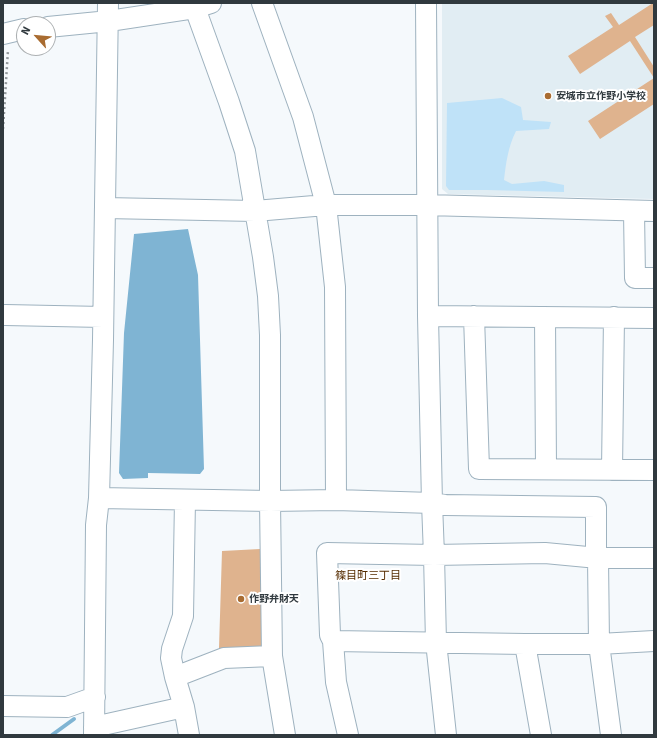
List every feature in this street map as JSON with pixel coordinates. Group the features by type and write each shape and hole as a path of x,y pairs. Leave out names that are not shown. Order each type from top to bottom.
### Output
{"street":[{"path":"262,3 303,117 326,205 335,287 336,500"},
{"path":"426,3 426,205 432,503 436,642 446,735"},
{"path":"56,25 109,12 200,5 229,102 246,151 264,257 270,335 272,656 285,735"},
{"path":"109,12 99,498 96,525 94,731 184,707"},
{"path":"105,208 256,211 326,205 426,205 654,211"},
{"path":"634,211 635,278 654,278"},
{"path":"5,316 103,317"},
{"path":"428,316 654,318"},
{"path":"474,316 479,469 654,470"},
{"path":"545,317 546,469"},
{"path":"612,470 614,318"},
{"path":"99,498 270,501 336,500 432,503 445,505 596,507 599,644 611,735"},
{"path":"185,500 183,616 172,649 171,658 184,707 189,735"},
{"path":"348,735 336,682 333,641 330,635 327,552 434,555 545,553 598,558 654,558"},
{"path":"333,641 526,644 599,644 654,641"},
{"path":"526,644 541,735"},
{"path":"175,677 224,658 272,656"},
{"path":"3,706 67,707 94,697"}],"path":[{"path":"3,129 12,32"}],"shaded area":[{"name":"安城市立作野小学校","path":"442,3 654,3 654,199 448,194 442,189"},
{"path":"502,98 521,107 523,120 551,122 549,129 516,131 509,149 504,180 512,184 544,181 564,185 564,192 449,190 446,186 447,103"},
{"path":"188,229 198,275 204,469 200,474 148,473 148,478 123,479 119,473 124,333 134,234"}],"building":[{"path":"653,3 654,25 635,37 654,67 654,78 630,41 580,74 568,56 613,27 605,16 611,13 619,25"},
{"path":"654,78 654,104 600,139 588,121"},
{"name":"作野弁財天","path":"260,549 263,650 219,648 222,551"}],"waterway":[{"path":"52,735 74,719"}],"place":[{"name":"安城市立作野小学校","path":"548,96"},
{"name":"作野弁財天","path":"241,599"}],"district":[{"name":"篠目町三丁目","path":"368,576"}]}
